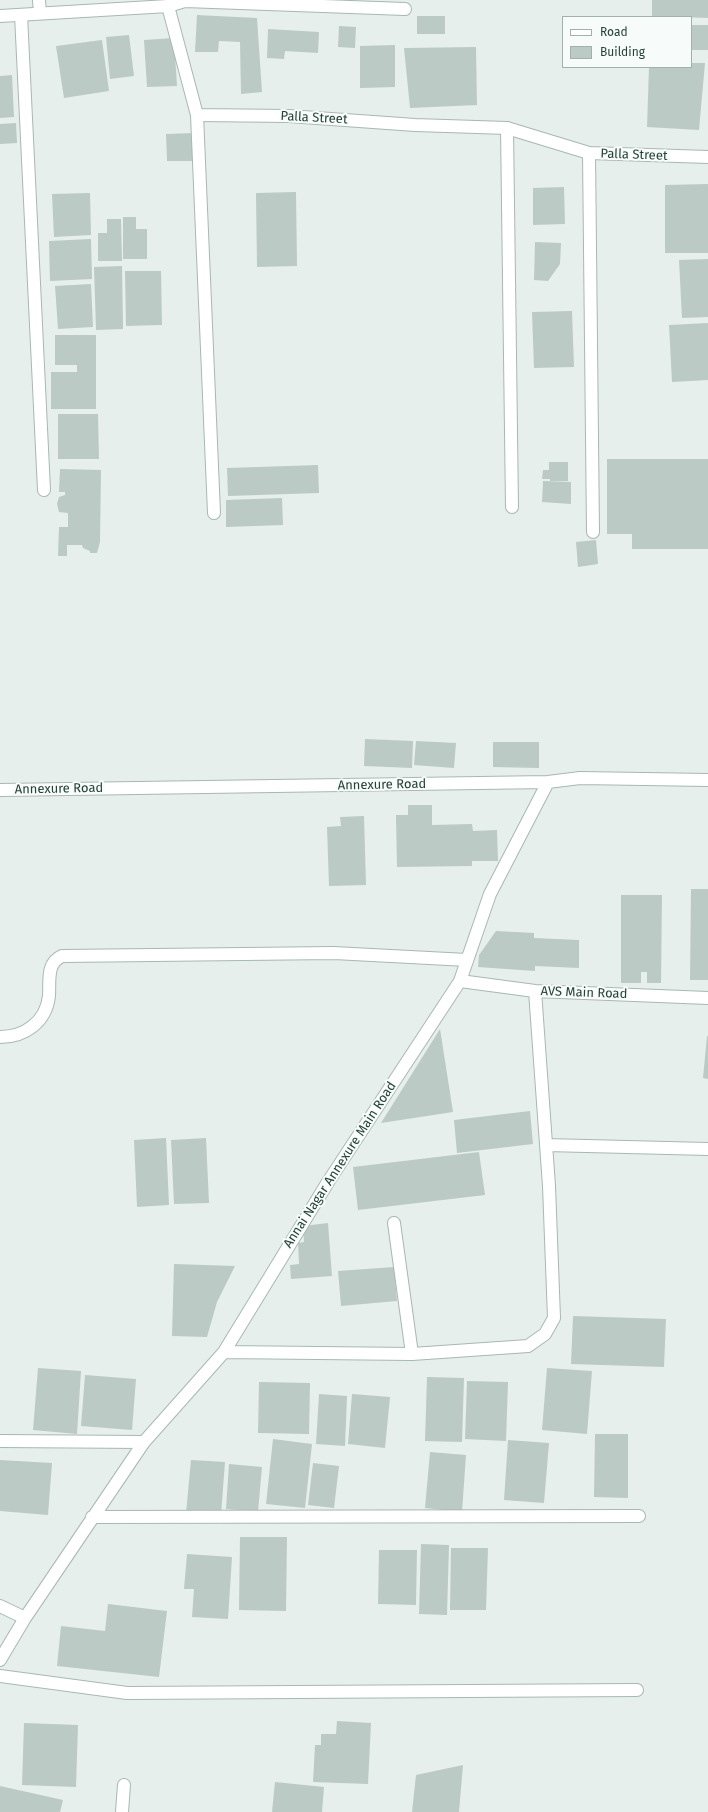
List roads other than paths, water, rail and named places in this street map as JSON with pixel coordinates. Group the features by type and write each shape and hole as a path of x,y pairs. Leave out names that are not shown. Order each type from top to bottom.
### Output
{"street":[{"path":"39,0 40,13"},
{"path":"0,16 168,6 185,1 405,9"},
{"path":"168,6 197,115 214,513"},
{"path":"21,15 44,490"},
{"name":"Palla Street","path":"197,115 290,116 415,125 507,128 589,153 708,157"},
{"path":"507,128 512,507"},
{"path":"589,153 592,532"},
{"name":"Annexure Road","path":"0,790 548,782 580,778 708,780"},
{"path":"460,981 490,894 548,782"},
{"path":"0,1037 11,1037 29,1030 41,1019 48,997 48,977 53,962 62,956 334,953 467,960"},
{"name":"AVS Main Road","path":"460,981 535,991 708,998"},
{"name":"Annai Nagar Annexure Main Road","path":"0,1660 25,1618 144,1442 224,1352 328,1182 460,981"},
{"path":"224,1352 412,1354 528,1346 546,1334 554,1318 546,1145 535,991"},
{"path":"546,1145 708,1149"},
{"path":"394,1223 412,1354"},
{"path":"0,1441 144,1442"},
{"path":"92,1517 639,1516"},
{"path":"0,1606 25,1618"},
{"path":"0,1676 127,1693 637,1690"},
{"path":"122,1812 124,1785"}]}
